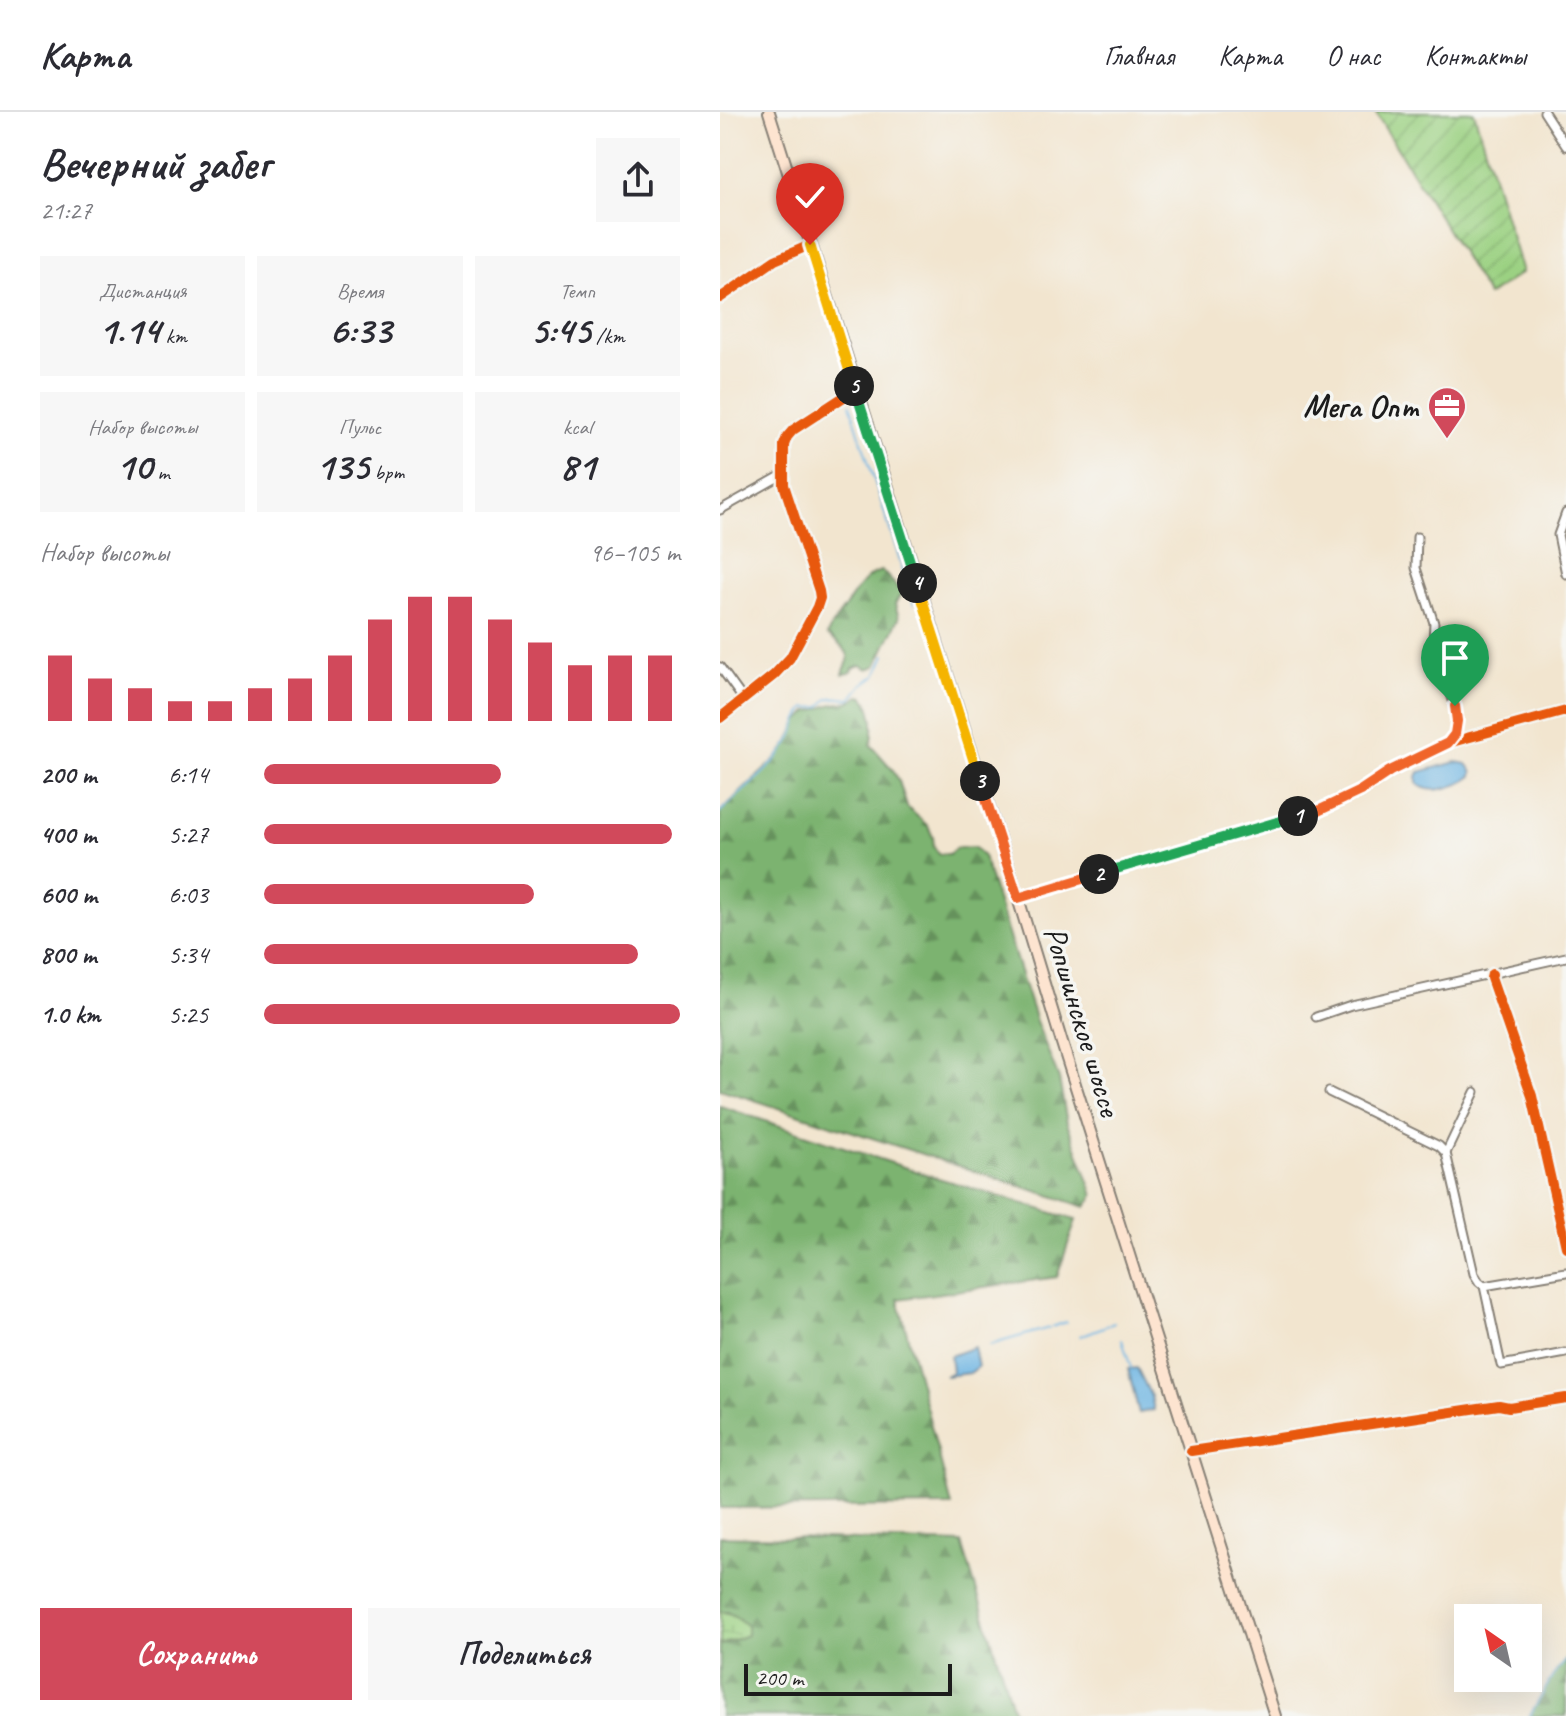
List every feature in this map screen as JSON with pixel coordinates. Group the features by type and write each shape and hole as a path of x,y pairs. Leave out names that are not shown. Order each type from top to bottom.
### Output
{"main road":[{"name":"Ропшинское шоссе","path":"769,112 1275,1716"}],"street":[{"path":"1544,112 1566,146"},
{"path":"720,298 775,260 810,245"},
{"path":"720,718 774,675 790,658 820,598 784,485 784,445 793,430 856,389"},
{"path":"720,510 784,474"},
{"path":"1566,513 1558,535 1566,574"},
{"path":"1417,537 1416,568 1434,623 1433,643 1455,706 1455,734 1448,743"},
{"path":"720,667 743,699"},
{"path":"1018,898 1318,811 1448,743 1566,711"},
{"path":"1316,1017 1351,1005 1566,957"},
{"path":"1492,974 1532,1096 1566,1247"},
{"path":"1329,1092 1439,1146 1446,1153 1474,1274 1484,1286 1501,1365 1566,1353"},
{"path":"1446,1153 1475,1092"},
{"path":"1484,1286 1566,1272"},
{"path":"1191,1451 1499,1405 1509,1407 1566,1398"}],"green space":[{"path":"1375,112 1474,112 1522,272 1488,296"},
{"path":"882,571 901,591 895,604 899,618 876,666 868,669 860,665 843,674 848,661 847,653 827,635 860,585"},
{"path":"859,696 864,697 872,714 871,745 893,770 907,807 928,826 939,854 949,854 956,848 974,847 983,856 1036,1021 1059,1079 1067,1123 1094,1195 1086,1207 720,1089 720,812 778,757 798,722 809,711 848,702"},
{"path":"720,1106 1076,1220 1057,1277 898,1299 952,1506 720,1508"},
{"path":"720,1536 962,1543 1015,1716 720,1716 720,1645 746,1635 747,1626 729,1612 720,1612"},
{"path":"720,1612 741,1620 747,1626 747,1635 720,1645"},
{"path":"1566,1659 1566,1716 1530,1716 1552,1677"}],"water":[{"path":"1456,762 1467,764 1473,772 1472,776 1437,790 1417,783 1419,772"},
{"path":"974,1347 978,1367 970,1373 945,1376 952,1372 950,1356"},
{"path":"1137,1368 1151,1396 1154,1410 1139,1413 1128,1369"}],"waterway":[{"path":"850,404 914,605"},
{"path":"720,812 783,751 806,708 820,707 832,698 851,699 862,685 876,675 885,655"},
{"path":"1052,1327 1066,1322"},
{"path":"1080,1336 1114,1323"},
{"path":"990,1345 1049,1328"},
{"path":"1122,1340 1131,1368"},
{"path":"1530,1716 1566,1659"}],"cycle path":[{"path":"720,298 775,260 810,245"},
{"path":"720,718 774,675 790,658 817,607 819,591 784,485 784,445 793,430 856,389"},
{"path":"1018,898 1318,811 1448,743 1566,711"},
{"path":"1492,974 1532,1096 1566,1247"},
{"path":"1191,1451 1499,1405 1509,1407 1566,1398"}],"place":[{"name":"Мега Опт","path":"1447,440"}],"route":[{"path":"810,245 1018,898 1318,811 1448,743 1455,734 1455,706"}]}
